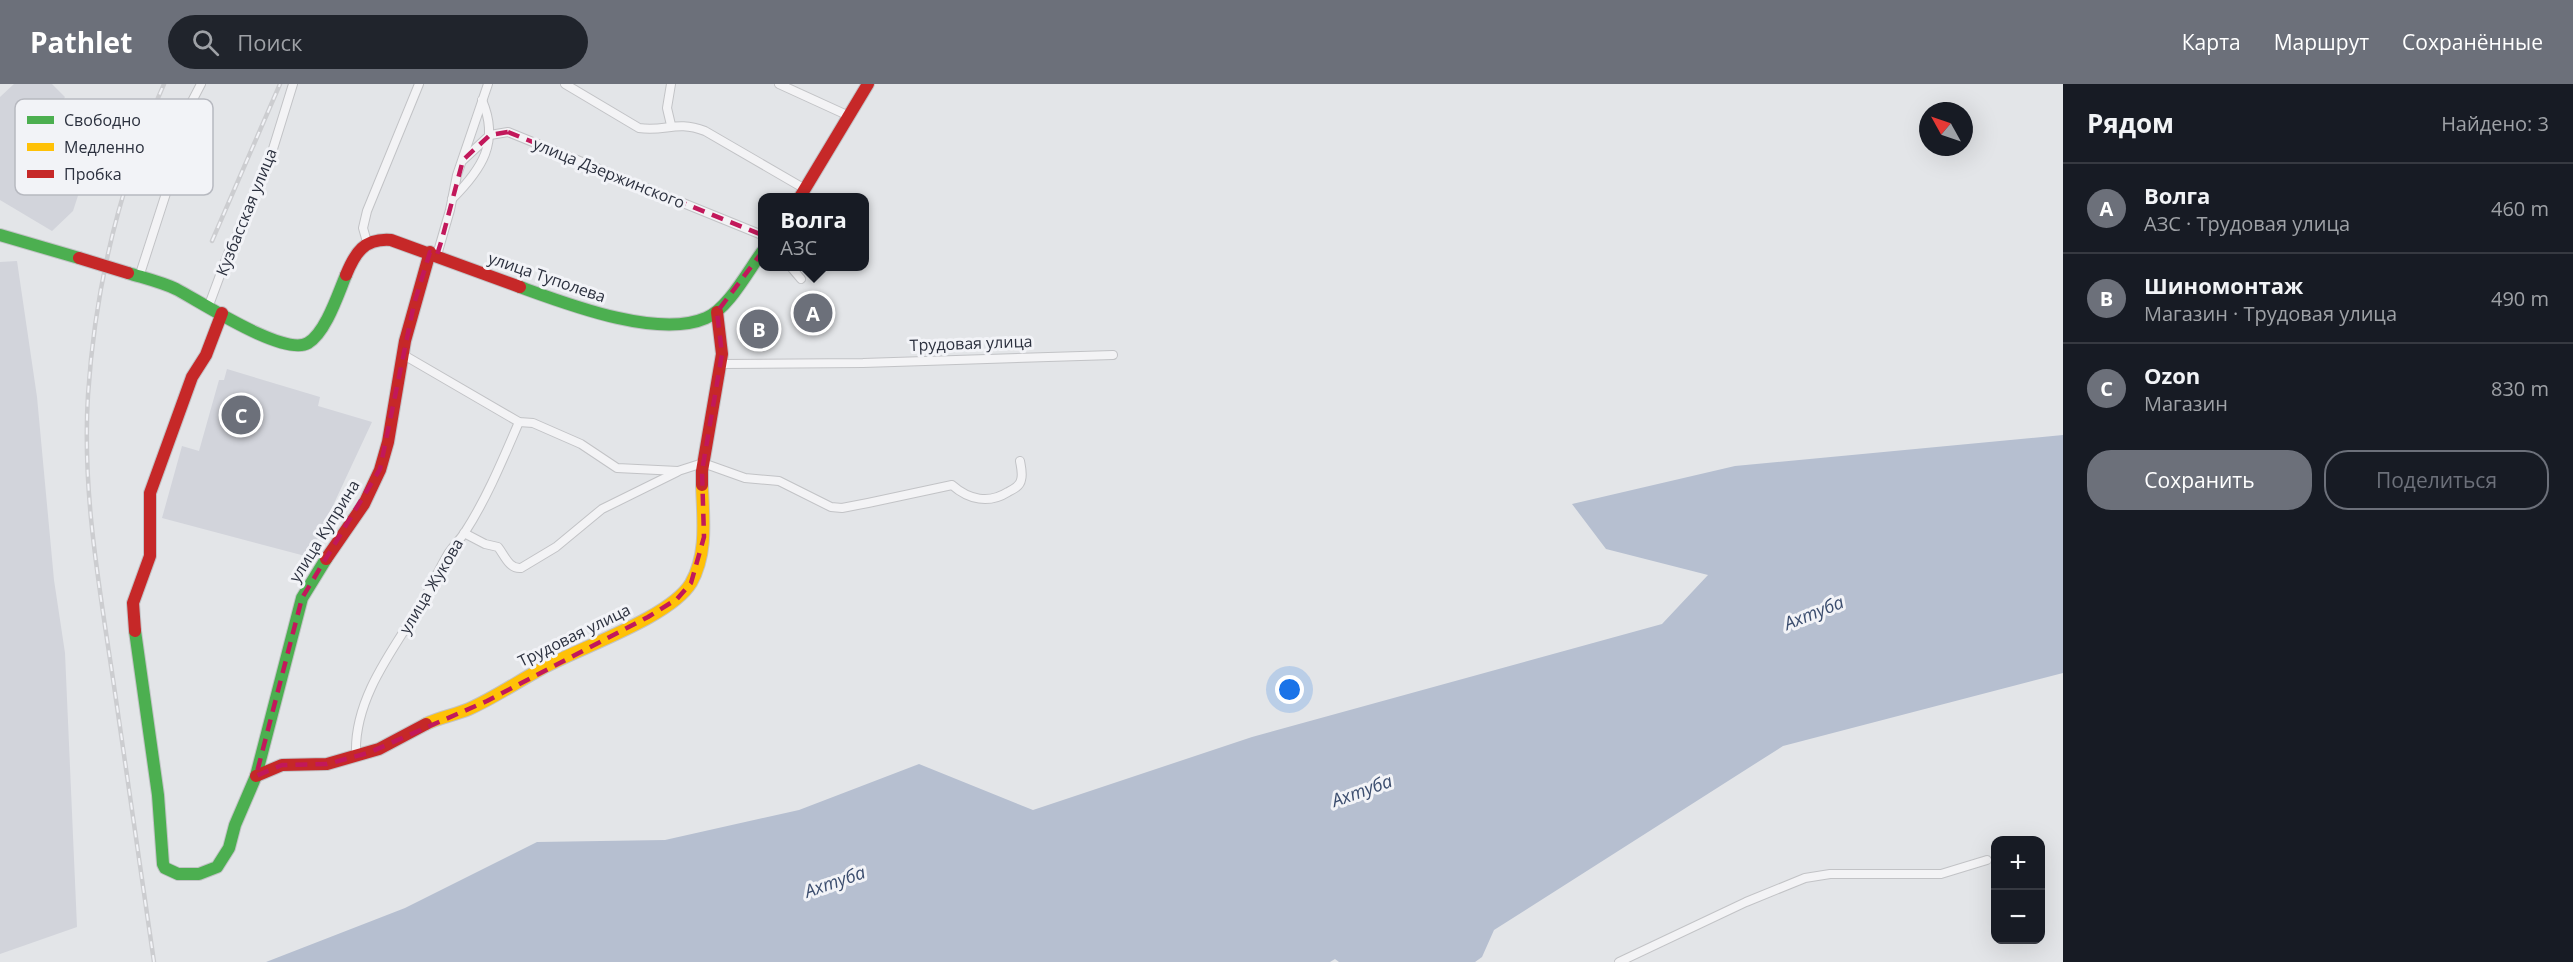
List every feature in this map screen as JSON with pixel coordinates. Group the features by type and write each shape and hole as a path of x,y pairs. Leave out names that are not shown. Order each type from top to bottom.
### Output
{"street":[{"path":"193,99 201,84"},
{"name":"Кузбасская улица","path":"209,305 229,251 268,165 293,84"},
{"path":"0,235 173,288 284,345 298,346 309,343 320,333 354,255 367,242 363,228 367,211 419,84"},
{"name":"улица Куприна","path":"222,313 206,355 192,377 150,492 150,556 137,587 133,616 152,747 165,868 186,875 200,874 217,867 229,848 235,825 256,776 282,667 302,598 310,581 372,488 380,469 414,304 452,199 488,84"},
{"path":"565,84 639,128 653,130 688,125 714,135 803,193 868,84"},
{"path":"671,84 667,108 671,126"},
{"path":"779,84 849,116"},
{"path":"463,160 490,135 489,119 482,100"},
{"name":"улица Дзержинского","path":"490,135 508,132 758,233"},
{"name":"улица Куприна","path":"452,199 475,175 487,149 490,135"},
{"path":"134,275 164,195"},
{"name":"улица Туполева","path":"367,242 384,239 433,254 553,299 649,324 683,326 695,324 717,312"},
{"path":"717,312 758,257"},
{"path":"794,271 801,279"},
{"name":"Трудовая улица","path":"256,776 282,765 327,764 379,749 433,721 454,716 487,701 527,676 648,617 677,599 691,584 702,555 704,537 701,485 703,463 721,364 722,336 717,312"},
{"path":"402,354 519,422 533,423 581,444 616,468 678,471"},
{"name":"Трудовая улица","path":"721,364 863,363 1113,355"},
{"name":"улица Жукова","path":"356,754 356,738 362,708 381,669 422,603 447,555 464,533 519,422"},
{"path":"464,533 485,544 498,547 510,565 516,569 556,547 602,509 678,471 703,463 745,478 779,481 831,507 842,508 952,485 972,498 993,499 1020,484 1022,477 1020,461"},
{"path":"1619,962 1773,890 1805,878 1830,874 1941,874 1987,860"}],"highlighted area":[{"path":"508,132 772,239 717,312 722,354 702,471 704,537 691,583 677,599 648,617 487,701 368,753 327,764 282,765 256,776 302,598 380,469 414,304 430,252 437,255 463,160 490,135"}],"shaded area":[{"path":"14,84 52,84 65,97 64,99 15,99 15,195 78,195 73,211 52,231 0,200 0,97"},
{"path":"17,261 37,397 54,580 65,653 77,927 0,954 0,262"},
{"path":"227,369 320,397 318,406 372,422 309,557 162,518 182,446 199,451 219,380 224,380"}],"water":[{"name":"Ахтуба","path":"2063,435 2063,673 1783,746 1494,930 1482,957 1475,962 1339,962 1335,959 1330,962 266,962 405,908 537,842 665,840 799,810 919,764 1033,810 1252,737 1662,624 1708,575 1606,549 1572,504 1735,466"}],"railway":[{"path":"158,99 164,84"},
{"path":"212,241 280,84"},
{"path":"123,195 104,275 91,355 87,467 97,573 154,962"}],"traffic: fast":[{"path":"0,235 79,258"},
{"path":"520,287 613,317 638,322 686,323 706,318 722,307 758,258"},
{"path":"128,273 176,289 242,326 281,342 296,345 308,343 320,330 331,312 346,275"},
{"path":"135,631 158,795 163,864 165,868 178,874 199,874 217,867 229,848 235,825 256,776 302,598 326,559"}],"traffic: slow":[{"path":"426,724 478,705 541,669 644,620 680,596 691,583 700,560 703,535 702,485"}],"traffic: jam":[{"path":"802,193 868,84"},
{"path":"346,275 357,254 367,244 391,240 520,287"},
{"path":"326,559 364,504 380,470 388,442 405,341 430,252"},
{"path":"79,258 128,273"},
{"path":"702,485 702,471 722,354 717,312"},
{"path":"135,631 133,603 150,556 150,493 192,377 206,355 222,313"},
{"path":"256,776 282,765 327,764 379,749 426,724"}],"place":[{"name":"Волга","path":"813,313"},
{"name":"Шиномонтаж","path":"759,329"},
{"name":"Ozon","path":"241,415"}]}
